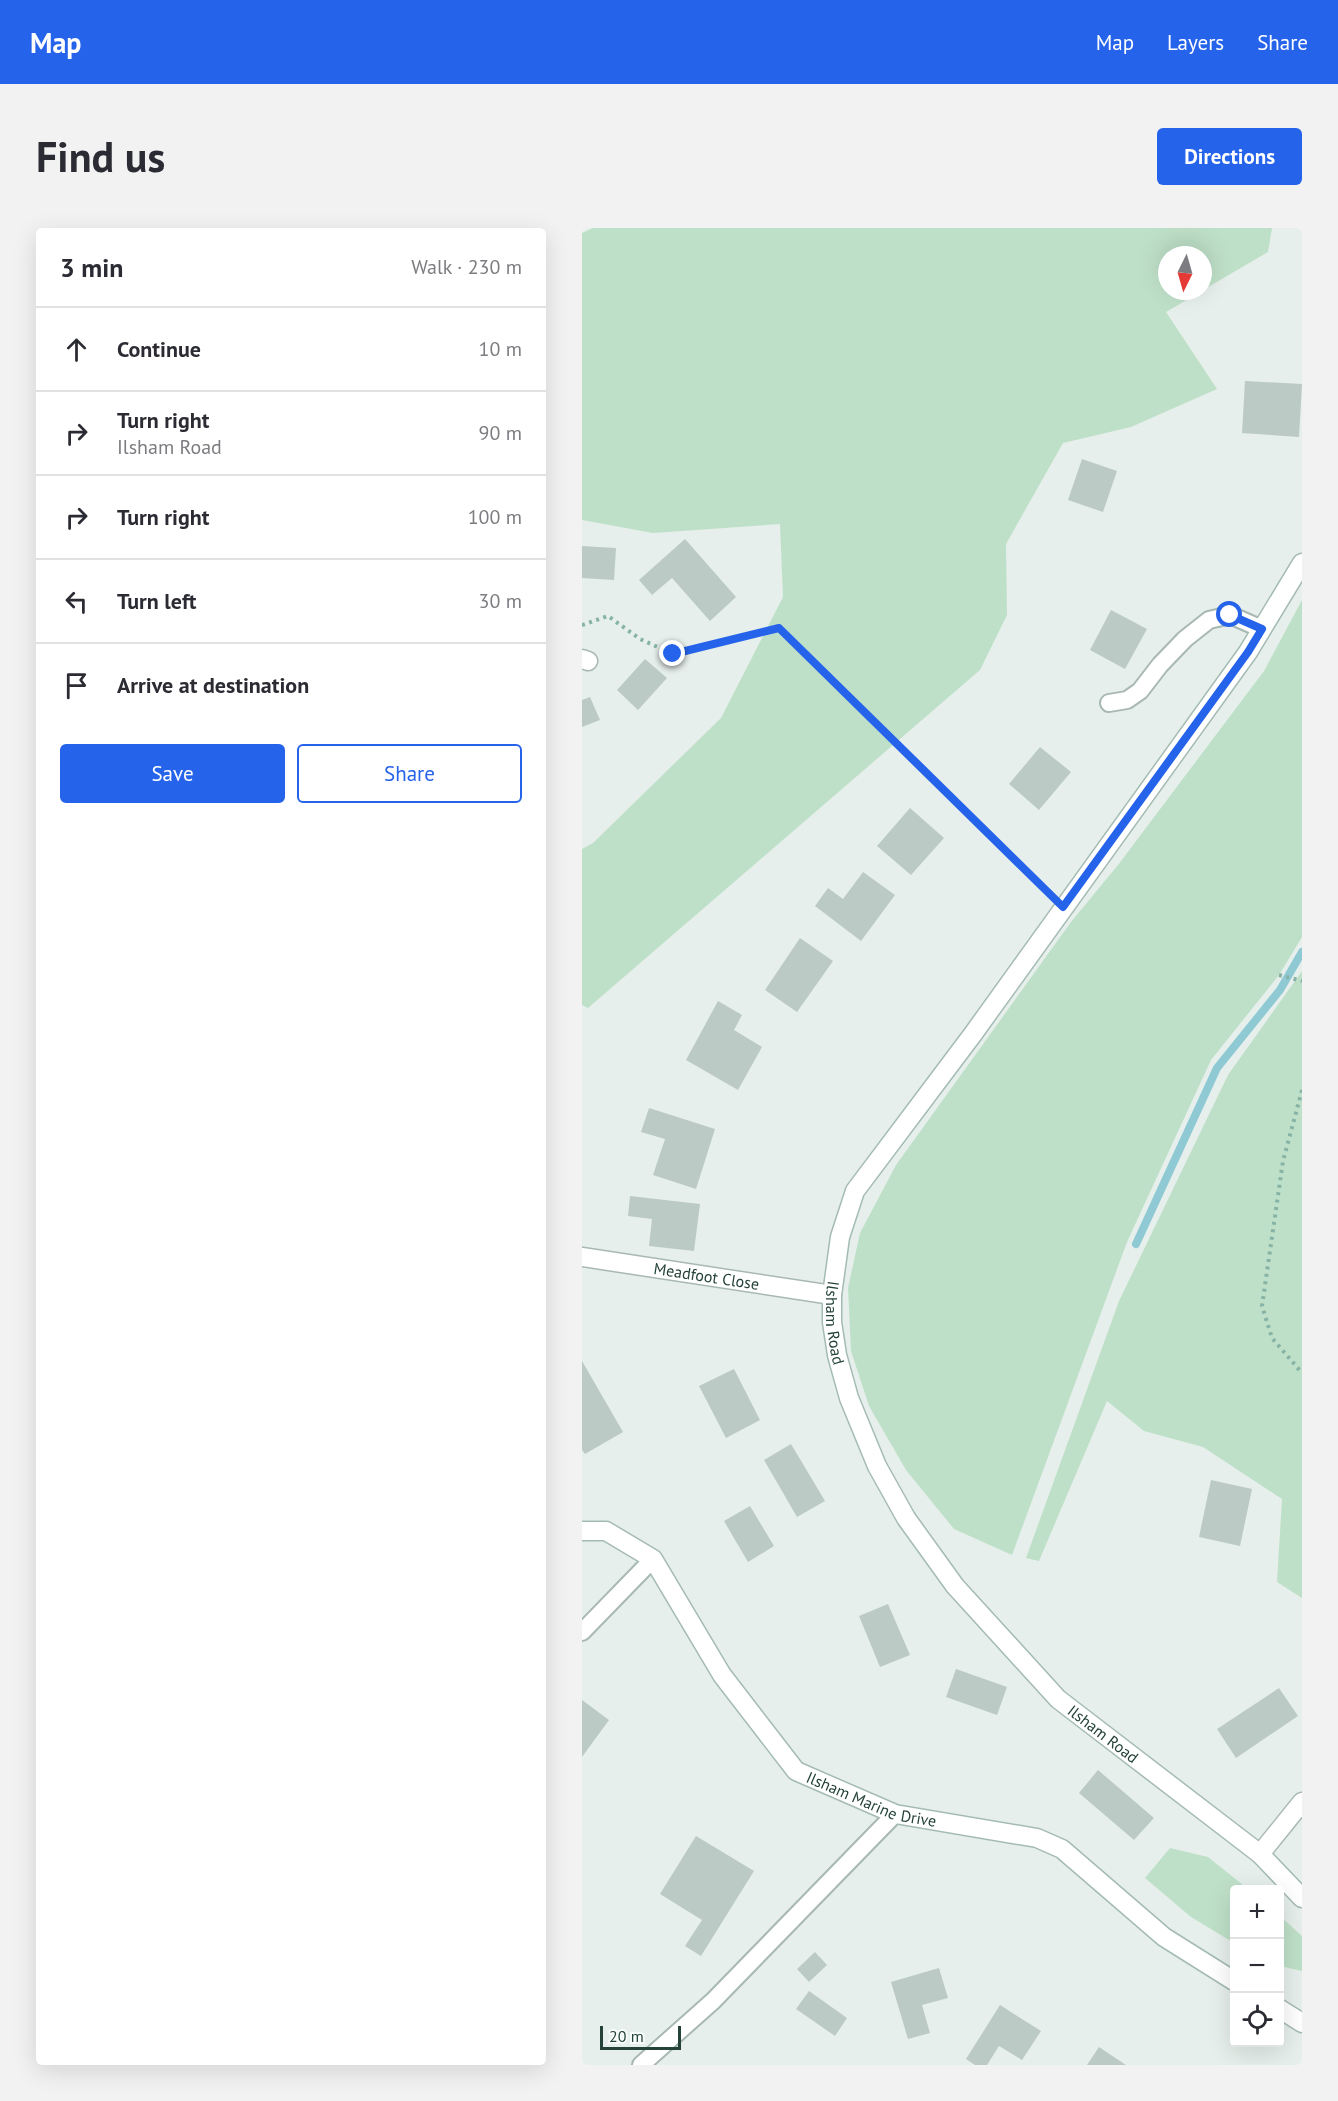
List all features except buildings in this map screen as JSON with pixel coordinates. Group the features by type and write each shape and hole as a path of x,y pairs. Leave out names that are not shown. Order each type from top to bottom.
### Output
{"street":[{"name":"Ilsham Road","path":"1302,563 1248,652 972,1034 855,1191 840,1237 832,1295 832,1322 837,1355 849,1398 877,1466 906,1518 956,1587 1058,1699 1260,1854 1302,1898"},
{"name":"Meadfoot Close","path":"582,1257 832,1295"},
{"name":"Ilsham Marine Drive","path":"582,1531 606,1531 653,1559 722,1675 796,1771 895,1814 1037,1838 1062,1849 1164,1937 1230,1978"},
{"path":"1260,1854 1302,1802"},
{"path":"1284,2012 1302,2023"}],"lane":[{"path":"1109,703 1127,700 1140,691 1160,665 1185,639 1209,620 1230,615 1262,629"},
{"path":"582,1632 653,1559"},
{"path":"641,2065 713,2001 895,1814"}],"path":[{"path":"582,625 608,616 640,639 673,654 779,628 1063,907"},
{"path":"1279,975 1302,981"},
{"path":"1302,1090 1283,1161 1262,1306 1272,1338 1302,1373"}],"green space":[{"path":"593,228 1272,228 1268,252 1212,285 1212,246 1158,246 1158,300 1187,300 1166,312 1217,389 1131,427 1063,443 1006,544 1007,615 980,670 588,1008 582,1005 582,849 593,843 721,718 783,597 780,524 653,533 582,520 582,233"},
{"path":"1302,600 1302,937 1279,975 1211,1060 1127,1242 1012,1555 954,1529 906,1470 869,1406 851,1351 848,1288 860,1233 896,1165 1071,922 1118,865 1264,671"},
{"path":"1302,971 1302,1598 1277,1582 1282,1499 1203,1447 1144,1431 1107,1401 1039,1561 1026,1558 1119,1301 1228,1075"},
{"path":"1170,1848 1208,1857 1243,1885 1230,1885 1230,1941 1191,1917 1145,1878"},
{"path":"1284,1920 1302,1936 1302,1971 1284,1967"}],"waterway":[{"path":"1136,1244 1217,1068 1280,990 1302,952"}],"route":[{"path":"673,654 779,628 1063,907 1248,652 1262,629 1230,615"}]}
